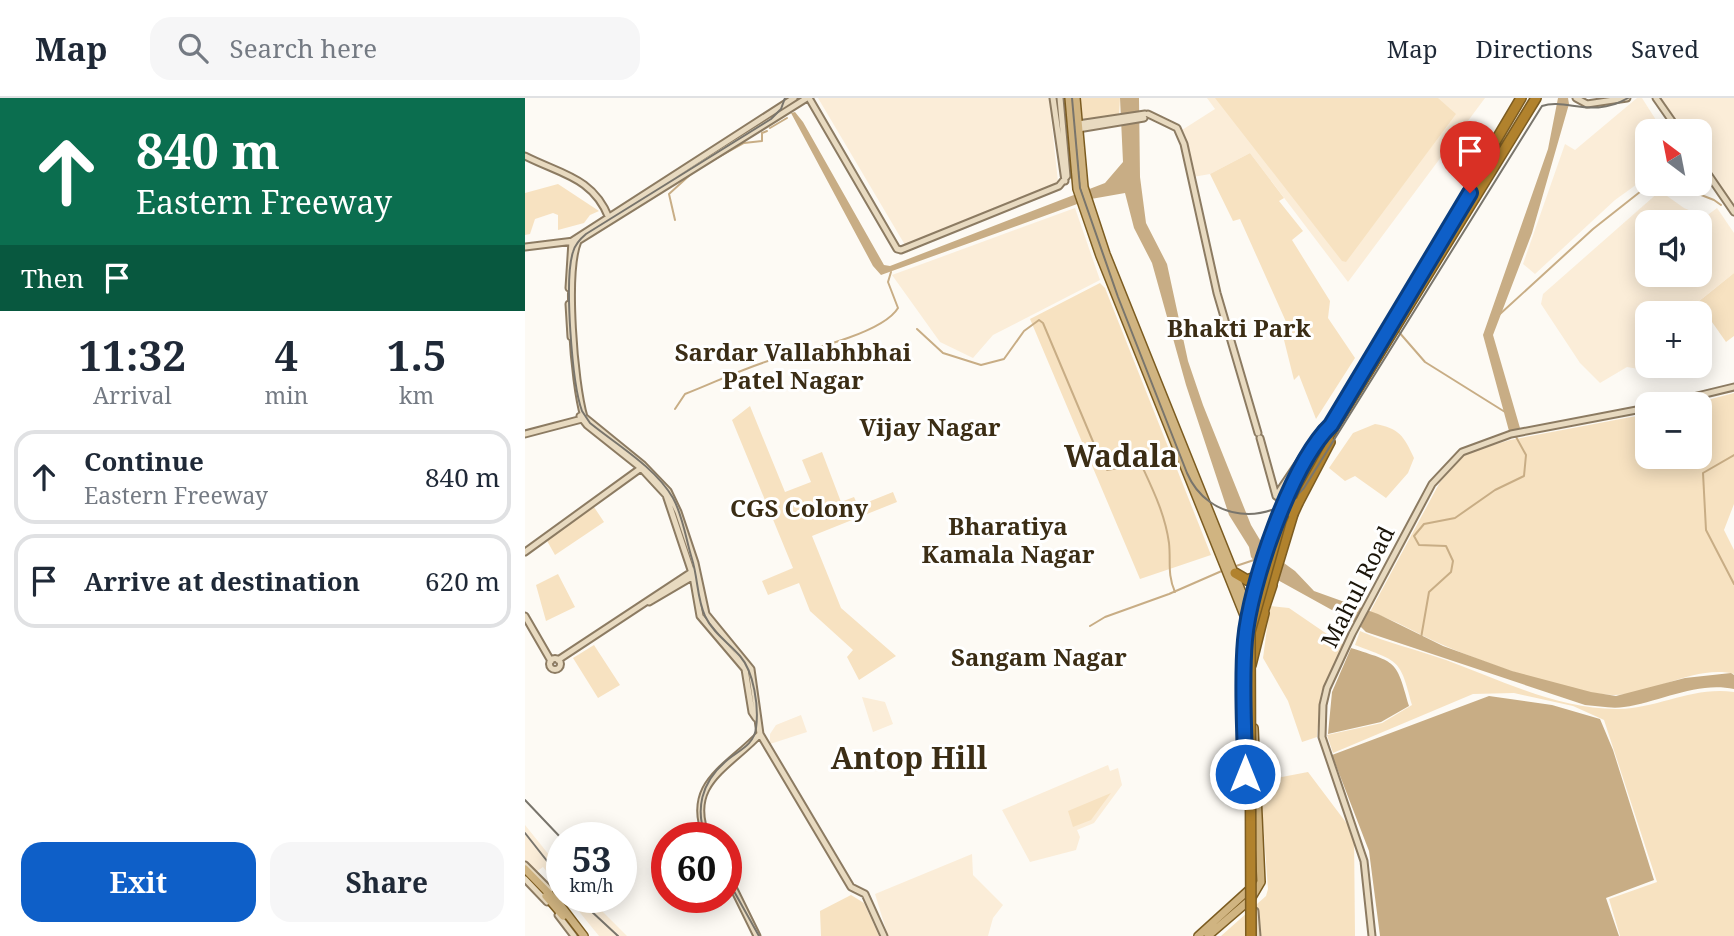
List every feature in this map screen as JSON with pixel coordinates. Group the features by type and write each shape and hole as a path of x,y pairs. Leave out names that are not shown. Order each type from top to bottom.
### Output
{"highway":[{"path":"1465,208 1473,179 1521,98"},
{"path":"1481,182 1528,98"},
{"path":"1250,624 1250,613 1280,499 1288,492 1536,98"},
{"path":"1253,936 1254,633 1284,523 1302,481 1465,208 1486,187 1542,98"},
{"path":"1251,665 1280,556 1298,503 1332,423"},
{"path":"1231,569 1247,580 1261,574"},
{"path":"1250,624 1262,615 1273,581"}],"main road":[{"path":"1069,98 1085,203 1140,361 1185,474 1204,504 1250,613"},
{"path":"1075,127 1076,98"},
{"path":"1198,936 1259,888 1261,875 1250,624 1231,569"},
{"path":"1208,936 1235,912 1245,899 1254,876 1245,779 1250,624"},
{"path":"525,869 577,936"},
{"path":"525,869 586,936"},
{"path":"1235,912 1248,915"}],"street":[{"path":"575,241 795,100 810,98 897,249 901,250 1042,195 1065,181 1067,176 1060,98"},
{"path":"1053,98 1065,181"},
{"path":"1576,98 1587,104 1627,98"},
{"path":"1656,98 1671,119"},
{"path":"1075,127 1144,116 1166,121 1178,132 1184,144 1217,293 1259,436 1280,499 1295,514 1329,452 1324,445"},
{"path":"525,156 577,180 601,199 610,219"},
{"path":"1712,180 1734,212"},
{"path":"525,247 575,241 610,219"},
{"path":"575,241 569,318 583,418 642,466 666,495 681,526 710,621 751,669 759,734 852,887 865,894 884,936"},
{"path":"1712,392 1734,387"},
{"name":"Mahul Road","path":"1372,936 1364,862 1322,737 1321,721 1327,688 1352,634 1440,473 1462,452 1511,434 1635,410"},
{"path":"525,433 583,418"},
{"path":"1280,499 1322,428 1332,423"},
{"path":"525,552 642,466"},
{"path":"525,616 556,661 695,573"},
{"path":"700,822 700,799 717,772 759,734"},
{"path":"525,879 577,936"},
{"path":"1245,899 1253,936"},
{"path":"1245,899 1253,936"},
{"path":"742,906 757,936"}],"shaded area":[{"path":"818,98 1049,98 1058,182 905,245"},
{"path":"1080,98 1120,98 1119,117 1083,121"},
{"path":"1120,98 1139,98 1140,177 1146,223 1167,264 1188,361 1203,405 1251,525 1266,550 1295,571 1314,591 1378,614 1443,646 1512,671 1616,696 1685,678 1731,673 1734,675 1734,689 1720,687 1692,690 1619,708 1585,705 1366,632 1359,625 1263,572 1251,557 1249,547 1229,515 1186,385 1152,263 1134,228 1125,193 1091,199 881,275 873,266 791,113 795,112 803,122 884,265 890,266 1105,183 1123,162"},
{"path":"1207,98 1485,98 1348,282 1250,153 1210,174 1193,177 1182,130 1215,109"},
{"path":"1215,98 1438,98 1456,114 1346,262 1342,261"},
{"path":"1558,98 1568,98 1569,104 1532,233 1493,335 1520,428 1514,432 1509,431 1483,335 1548,149"},
{"path":"1637,98 1642,98 1655,119 1635,119 1635,186 1615,200 1535,274 1523,264 1565,144 1575,150"},
{"path":"1659,98 1734,98 1734,209 1712,176 1712,119 1674,119"},
{"name":"Bhakti Park","path":"1250,153 1284,198 1279,201 1303,231 1292,240 1330,301 1328,318 1355,358 1316,419 1299,375 1294,380 1281,328 1287,324 1240,219 1233,221 1210,174"},
{"path":"558,184 599,211 590,215 584,223 558,230 558,215 553,213 535,219 530,234 525,235 525,193"},
{"path":"1654,196 1667,196 1689,210 1638,210"},
{"path":"1075,208 1100,280 993,335 973,358 940,342 892,275"},
{"path":"1717,208 1734,233 1734,273 1699,301 1635,301 1635,368 1627,367 1600,383 1580,363 1541,304 1543,294 1635,213 1635,287 1712,287 1712,212"},
{"path":"1734,273 1734,336 1726,342 1712,322 1712,301 1699,301"},
{"path":"1100,283 1105,288 1211,555 1140,579 1030,319"},
{"path":"1734,393 1734,504 1724,530 1734,550 1734,674 1704,673 1627,694 1595,693 1504,668 1443,645 1370,612 1440,482 1466,453 1510,440 1635,416 1635,469 1712,469 1712,399"},
{"path":"750,406 785,492 811,482 802,460 822,452 841,502 854,497 858,506 893,492 897,502 812,536 841,608 896,656 859,680 847,657 853,650 810,611 799,583 768,595 762,581 793,568 732,420"},
{"path":"1375,424 1400,434 1414,458 1408,473 1386,498 1355,476 1345,481 1329,468 1353,433"},
{"path":"594,507 604,522 555,555 546,539"},
{"path":"558,574 575,607 546,621 536,585"},
{"path":"1270,606 1289,608 1343,645 1321,693 1317,737 1302,742 1288,701 1263,658"},
{"path":"1360,631 1575,705 1634,708 1690,694 1734,692 1734,936 1620,936 1609,899 1657,882 1604,720 1573,706 1514,693 1473,694 1333,753 1327,735 1382,723 1412,705 1404,678 1395,664 1381,655 1355,645"},
{"path":"594,645 620,685 598,698 573,658"},
{"path":"1351,648 1392,665 1401,679 1409,706 1381,722 1328,734 1332,692"},
{"path":"1489,696 1552,705 1600,719 1613,750 1654,880 1606,898 1619,936 1380,936 1369,851 1332,755"},
{"path":"862,697 885,702 893,724 873,732"},
{"path":"801,715 807,732 770,744 770,734 776,725"},
{"path":"1108,765 1110,771 1118,768 1122,785 1094,823 1077,830 1080,837 1076,850 1030,862 1002,810"},
{"path":"1308,772 1354,833 1355,936 1221,936 1266,896 1268,889 1260,781"},
{"path":"1111,793 1091,820 1073,827 1068,811"},
{"path":"525,825 546,851 546,871 543,867 536,872 525,862"},
{"path":"972,854 973,875 1003,905 993,918 988,936 888,936 875,894"},
{"path":"851,895 864,903 879,936 821,936 820,911"},
{"path":"580,913 604,913 627,936 599,936"}],"waterway":[{"path":"770,128 787,118"},
{"path":"699,168 744,143 762,141 762,133 767,131"},
{"path":"675,220 669,194 692,173"},
{"path":"1500,314 1593,229 1635,196"},
{"path":"1704,196 1721,205"},
{"path":"675,409 685,394 769,361 862,333 890,317 898,308 888,282 891,272"},
{"path":"917,329 943,353 981,365 1004,359 1024,331 1039,320 1043,323 1102,463 1107,470 1141,464 1165,522 1171,579 1175,592"},
{"path":"1398,331 1425,362 1505,412"},
{"path":"1421,638 1429,592 1451,572 1453,561 1446,546 1419,545 1414,536 1424,524 1455,518 1495,490 1524,476 1526,455 1515,435"},
{"path":"1734,455 1703,473 1706,530 1734,584"},
{"path":"1233,567 1254,560"},
{"path":"1090,626 1105,617 1169,594 1224,570"}],"railway":[{"path":"702,822 702,797 710,779 725,762 748,744 755,734 757,710 754,690 745,663 712,628 705,616 684,528 673,498 646,466 590,423 582,411 575,379 570,331 570,265 575,247 586,234 771,119 781,109 785,98"},
{"path":"1072,98 1080,188 1118,297 1187,473 1209,502 1224,510 1241,514 1274,509 1290,501 1304,488 1542,106 1561,104 1603,107 1628,98"},
{"path":"525,800 546,822"},
{"path":"525,833 546,860"},
{"path":"742,906 759,936"},
{"path":"593,913 618,936"}],"district":[{"name":"Bhakti Park","path":"1239,329"},
{"name":"Sardar Vallabhbhai Patel Nagar","path":"793,367"},
{"name":"Vijay Nagar","path":"930,428"},
{"name":"Wadala","path":"1121,457"},
{"name":"CGS Colony","path":"799,509"},
{"name":"Bharatiya Kamala Nagar","path":"1008,541"},
{"name":"Sangam Nagar","path":"1039,658"},
{"name":"Antop Hill","path":"909,759"}],"route":[{"path":"1245,774 1244,659 1247,623 1283,503 1319,439 1331,425 1470,193"}]}
